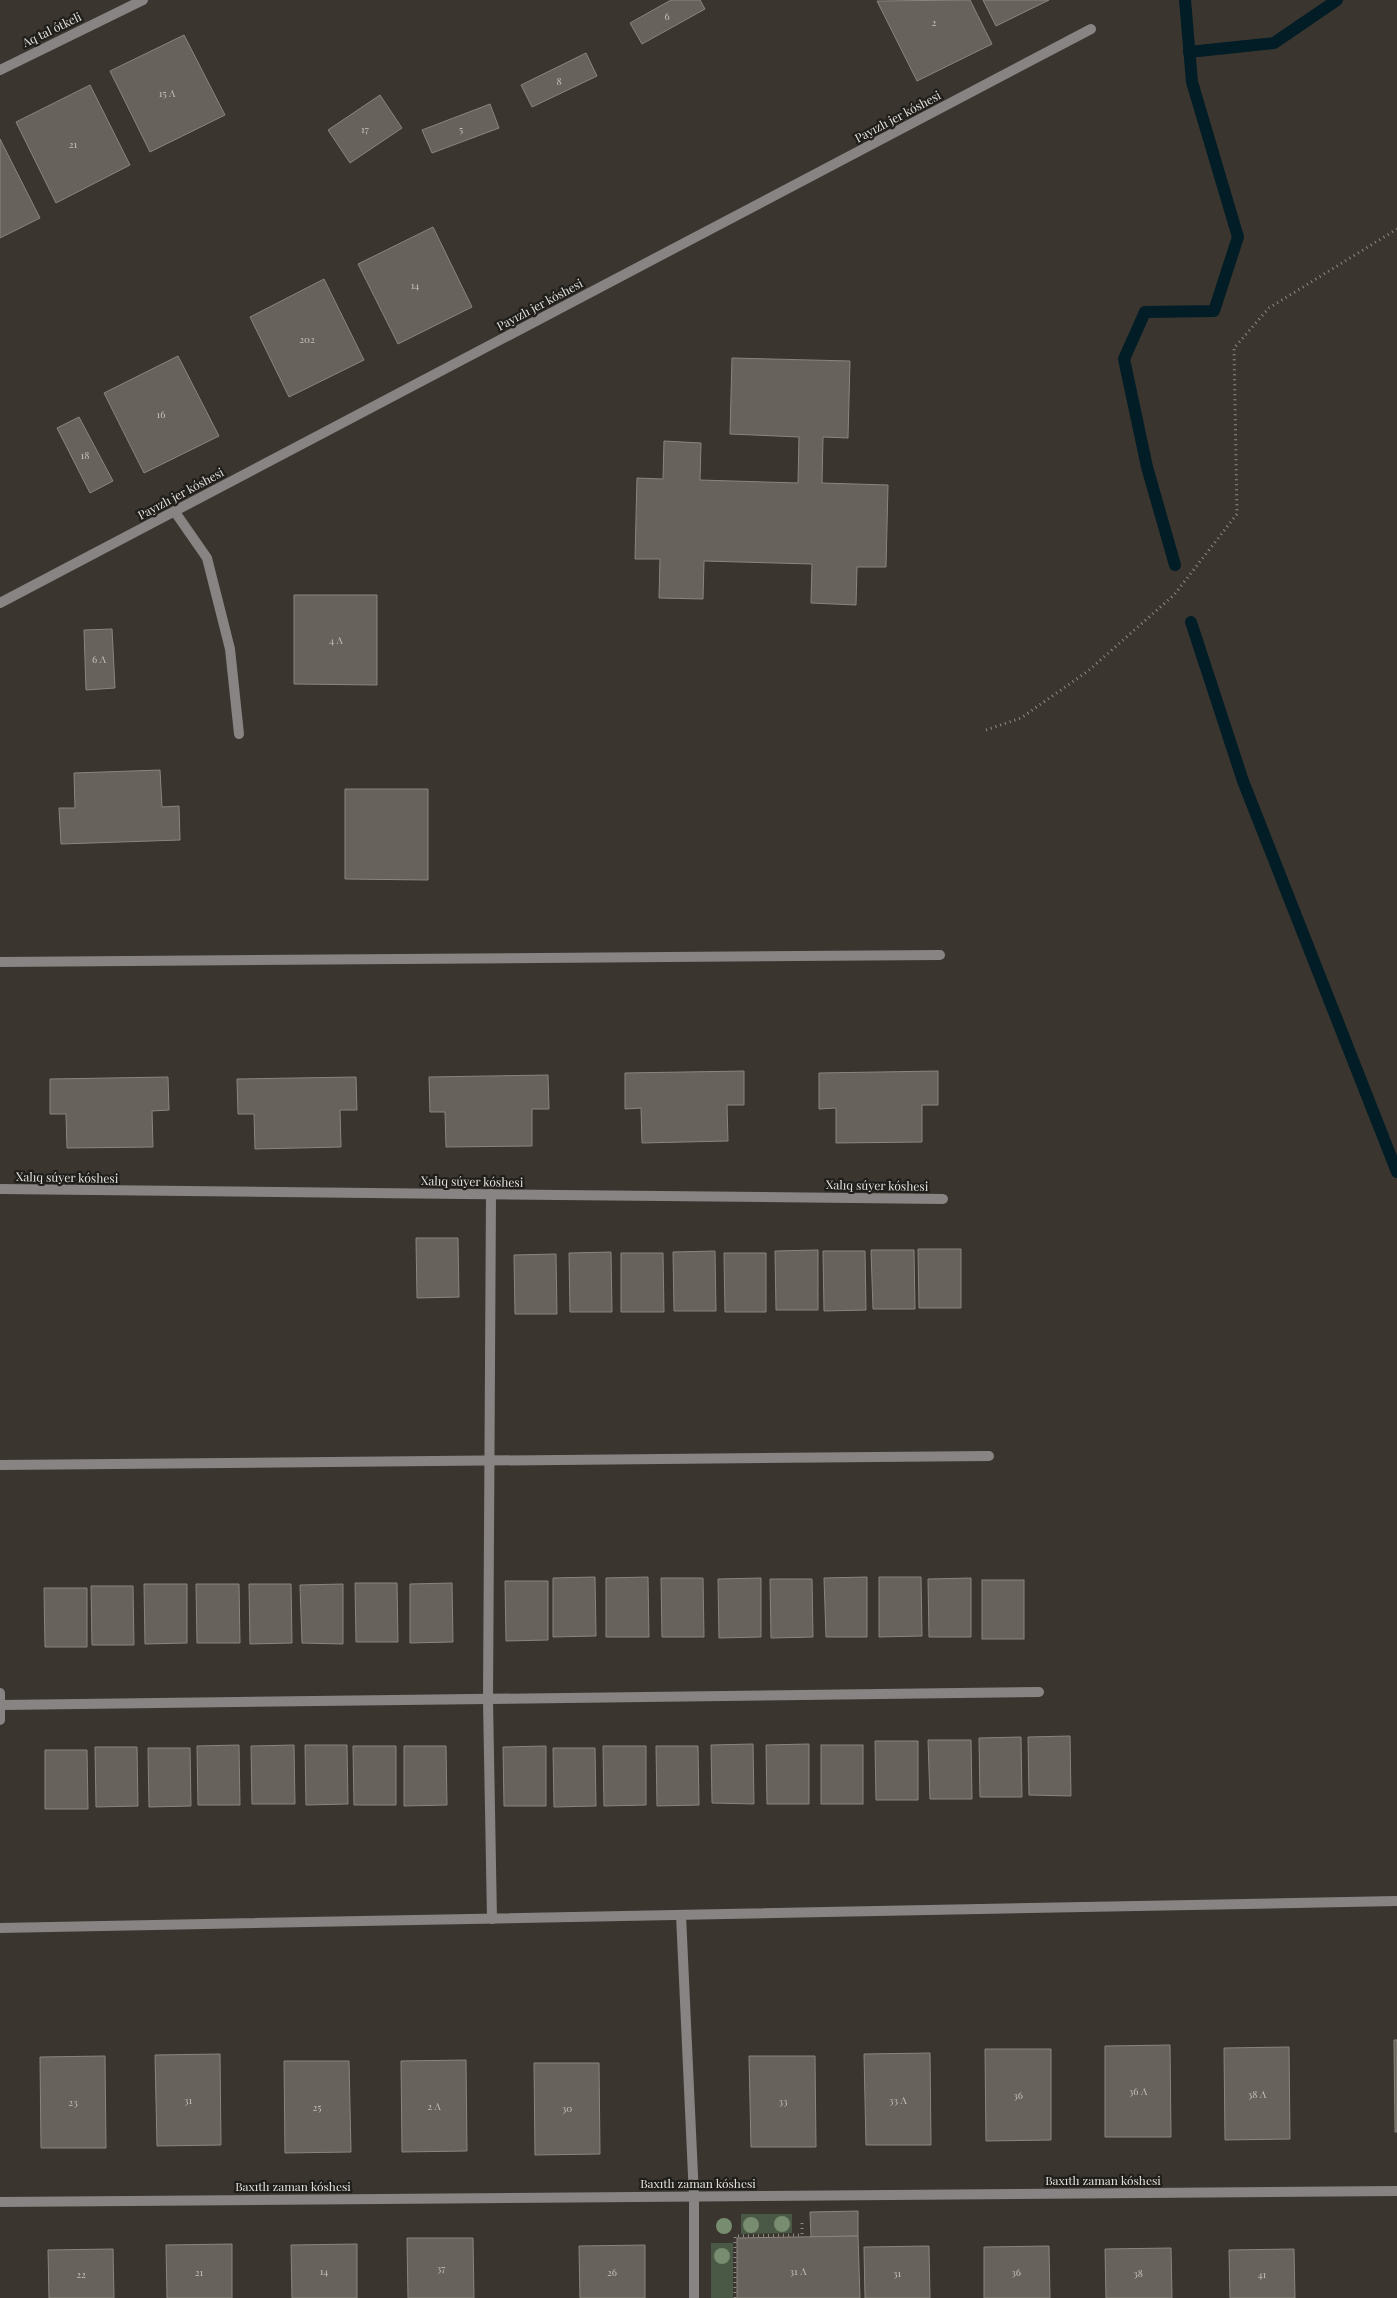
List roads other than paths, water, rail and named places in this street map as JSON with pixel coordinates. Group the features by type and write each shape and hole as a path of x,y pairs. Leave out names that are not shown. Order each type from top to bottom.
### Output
{"street":[{"name":"Aq tal ótkeli","path":"0,70 142,0"},
{"name":"Payızlı jer kóshesi","path":"0,603 1091,29"},
{"path":"175,512 207,558 230,649 239,734"},
{"path":"0,962 940,955"},
{"name":"Xalıq súyer kóshesi","path":"0,1189 943,1199"},
{"path":"491,1194 488,1700 492,1919"},
{"path":"0,1464 989,1456"},
{"path":"1,1705 1039,1692"},
{"path":"0,1693 0,1720"},
{"path":"0,1928 1397,1901"},
{"path":"681,1915 694,2197 694,2298"},
{"name":"Baxıtlı zaman kóshesi","path":"0,2202 1397,2192"}],"waterway":[{"path":"1175,565 1147,467 1124,359 1145,312 1214,311 1238,237 1192,82 1185,0"},
{"path":"1189,52 1274,43 1337,0"},
{"path":"1191,622 1243,781 1397,1172"}]}
